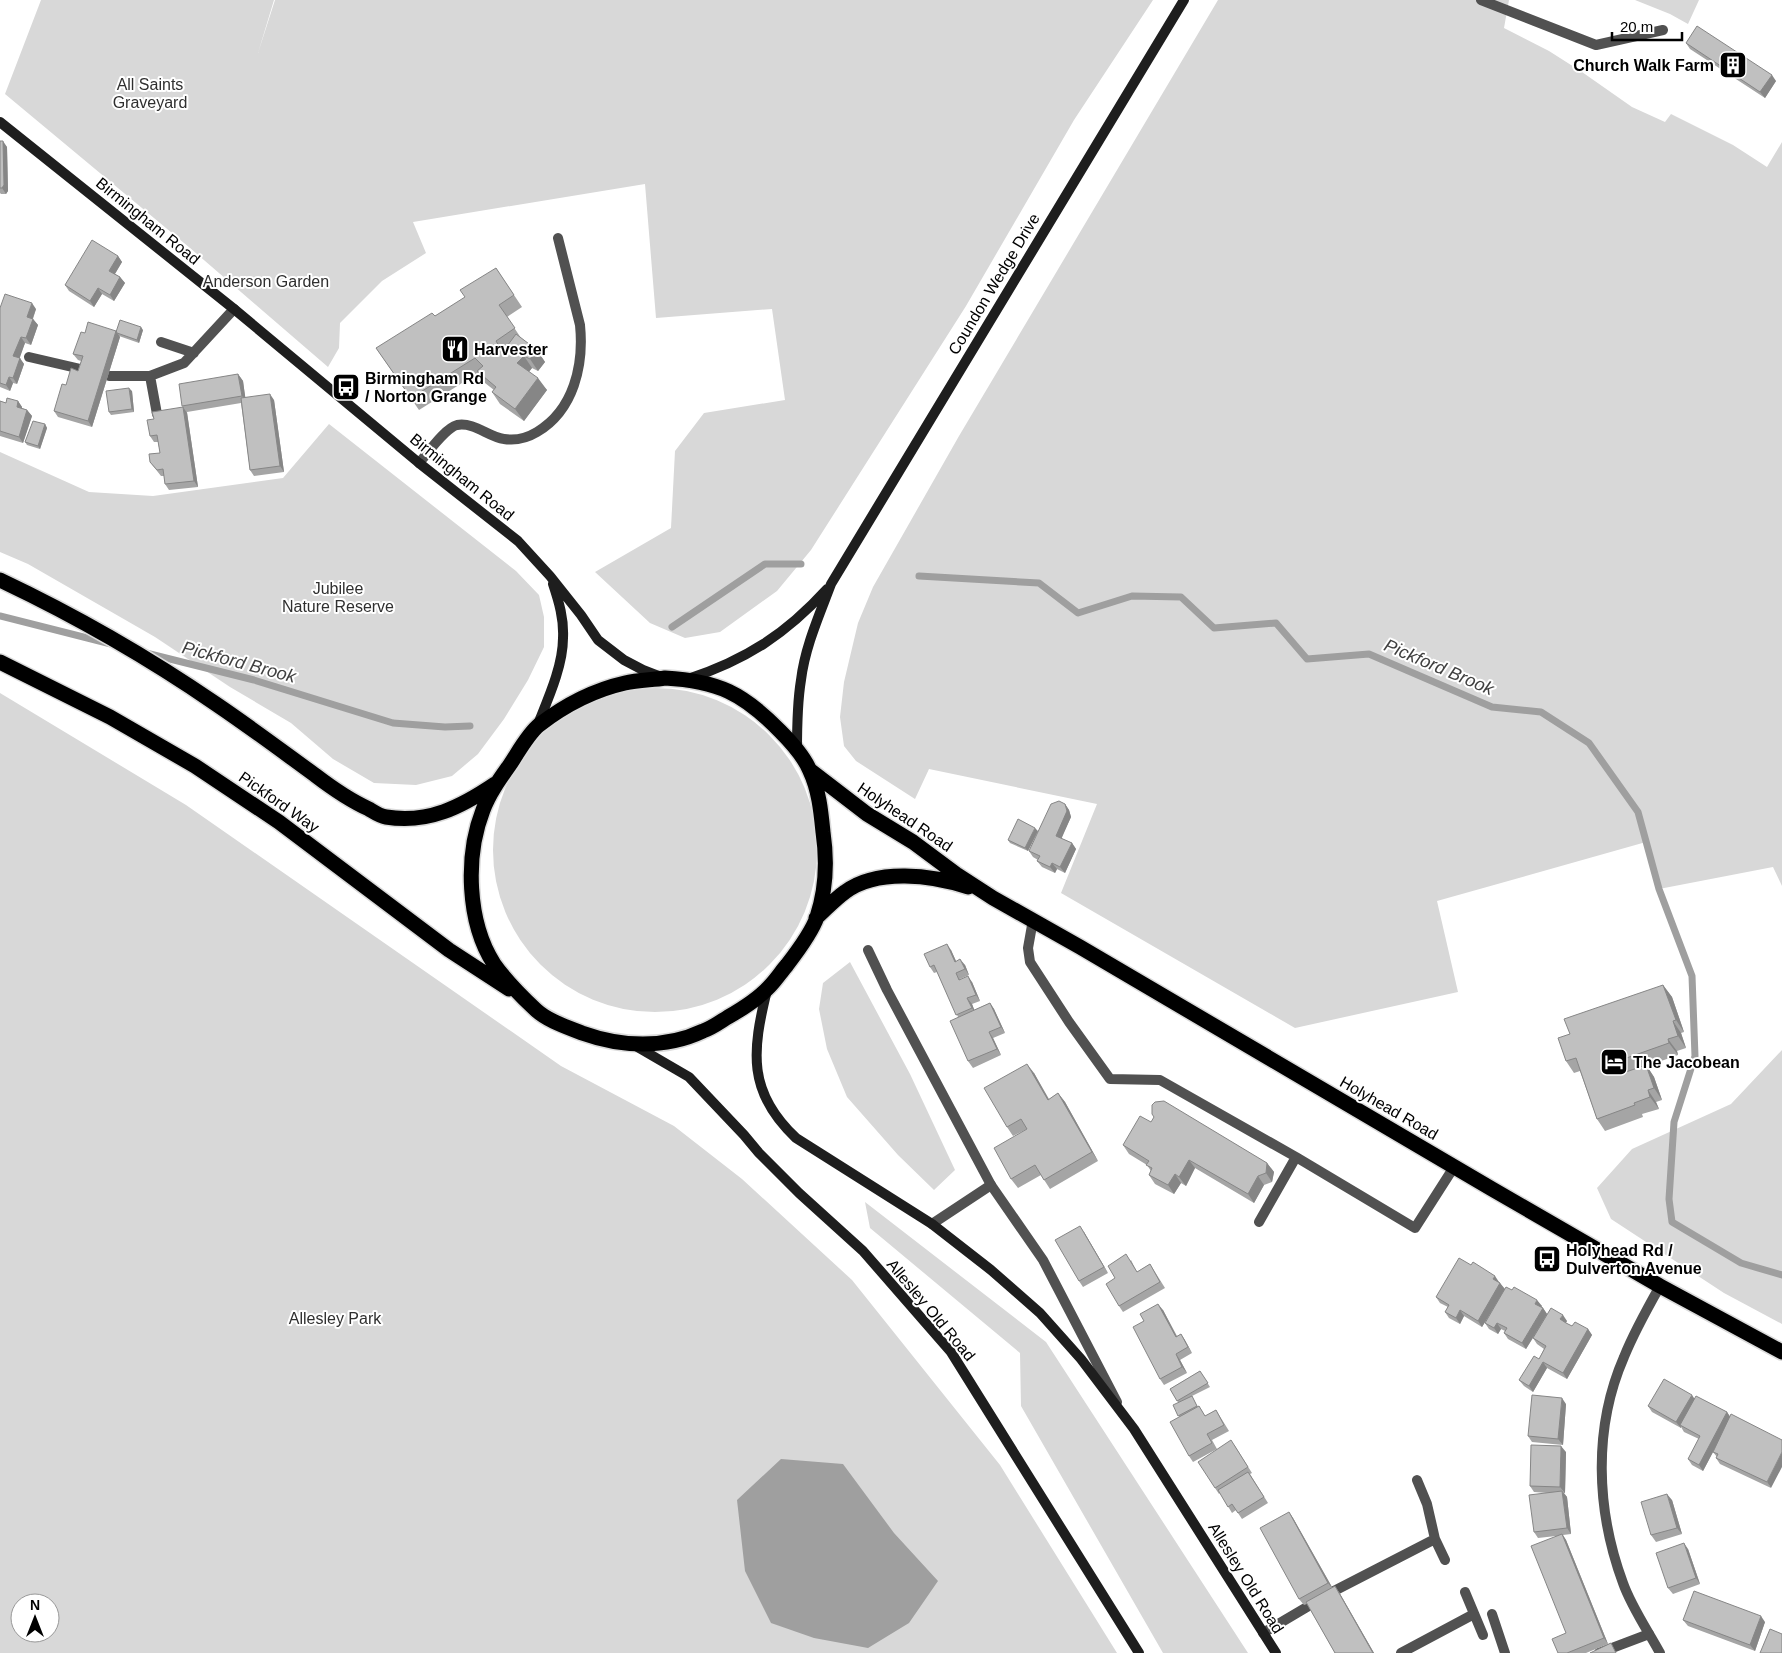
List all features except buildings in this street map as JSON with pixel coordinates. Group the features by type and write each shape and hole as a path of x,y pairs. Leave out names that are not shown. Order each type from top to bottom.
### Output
{"highway":[{"path":"0,580 148,661 216,704 350,800 384,817 411,819 446,812 473,799 497,782"},
{"name":"Pickford Way","path":"0,662 110,717 194,766 279,822 449,950 521,996"},
{"path":"665,678 687,679 713,685 742,697 762,712 797,750 810,771 820,808 825,845 824,880 816,918 795,955 768,989 738,1011 703,1032 664,1043 632,1045 599,1039 566,1027 540,1014 521,996 494,963 480,934 472,904 471,869 474,841 482,811 497,782 537,727 578,700 605,689 628,682 665,678"},
{"name":"Holyhead Road","path":"810,771 866,814 913,842 981,891 1660,1286 1782,1352"},
{"name":"Holyhead Road","path":"816,918 846,891 875,878 916,876 949,881 981,891"}],"main road":[{"name":"Coundon Wedge Drive","path":"687,679 720,669 756,649 784,630 810,608 831,584 1184,0"},
{"name":"Birmingham Road","path":"0,122 234,309 420,463 518,541 582,615 598,640 624,660 643,670 665,678"},
{"name":"Birmingham Road","path":"537,727 551,692 563,639 560,606 550,576"},
{"name":"Coundon Wedge Drive","path":"797,750 797,713 807,649 831,584"},
{"name":"Allesley Old Road","path":"768,989 759,1022 757,1064 759,1080 767,1103 782,1124 796,1138 932,1224 991,1270 1040,1313 1081,1359 1126,1418 1276,1653"},
{"name":"Allesley Old Road","path":"632,1045 689,1077 798,1193 863,1252 951,1352 1139,1653"}],"street":[{"path":"1481,0 1596,45 1663,30"},
{"path":"420,463 445,432 456,425 470,425 502,439 516,440 530,436 545,428 562,410 573,389 579,370 581,338 578,315 558,238"},
{"path":"109,376 150,376 184,363 234,309"},
{"path":"161,342 194,353"},
{"path":"29,357 85,370"},
{"path":"150,376 157,414"},
{"path":"1033,920 1028,948 1030,962 1069,1022 1110,1079 1160,1080 1296,1157 1414,1228 1454,1167"},
{"name":"Allesley Old Road","path":"868,950 887,990 991,1185 1043,1260 1126,1418"},
{"path":"1258,1222 1296,1157"},
{"path":"932,1224 991,1185"},
{"path":"1660,1286 1634,1335 1615,1382 1606,1418 1601,1473 1606,1525 1623,1584 1660,1653"},
{"path":"1417,1480 1428,1504 1435,1539 1445,1560"},
{"path":"1263,1633 1334,1591 1435,1539"},
{"path":"1465,1592 1482,1635"},
{"path":"1401,1653 1474,1614"},
{"path":"1492,1614 1505,1653"},
{"path":"1599,1653 1649,1634"}],"green space":[{"path":"41,0 274,0 258,53 275,0 1153,0 1074,120 966,306 811,550 777,591 720,632 685,638 650,623 595,572 671,528 675,451 704,413 785,400 772,309 656,318 645,184 413,222 426,253 382,281 340,323 339,348 328,367 190,248 5,94"},
{"path":"1218,0 1509,0 1504,28 1549,51 1632,107 1665,122 1671,114 1733,145 1767,167 1782,142 1782,886 1773,867 1659,889 1646,842 1437,901 1458,992 1295,1028 1061,893 1097,804 929,769 915,799 856,761 844,746 840,717 844,682 858,623 873,587 959,436"},
{"path":"1635,0 1699,0 1688,24 1670,14"},
{"name":"Jubilee Nature Reserve","path":"329,424 516,571 539,595 544,617 544,647 528,680 504,719 478,754 452,776 416,785 374,783 333,759 291,723 230,687 155,637 28,564 0,552 0,452 89,492 153,496 283,478"},
{"path":"655,688 687,691 731,707 758,725 780,747 798,774 810,803 814,818 817,850 814,882 798,926 780,953 758,975 731,993 702,1005 687,1009 655,1012 623,1009 579,993 552,975 530,953 512,926 500,897 496,882 493,850 496,818 512,774 530,747 552,725 579,707 608,695 623,691"},
{"name":"Allesley Park","path":"0,693 186,805 561,1066 674,1126 742,1179 852,1280 1000,1465 1117,1653 0,1653"},
{"path":"850,962 910,1074 955,1170 934,1190 898,1155 847,1097 827,1049 819,1009 823,983"},
{"path":"1782,1050 1782,1324 1724,1293 1611,1219 1597,1188 1632,1149 1731,1104"},
{"path":"865,1202 1046,1342 1248,1653 1163,1653 1021,1406 1020,1353 870,1228"}],"shaded area":[{"path":"781,1459 843,1464 894,1533 938,1581 909,1623 868,1648 814,1638 771,1623 745,1571 737,1500"}],"waterway":[{"name":"Pickford Brook","path":"672,627 765,564 801,564"},
{"name":"Pickford Brook","path":"919,576 1039,583 1078,613 1132,596 1181,597 1214,628 1276,623 1307,659 1369,654 1492,707 1541,712 1589,743 1638,812 1659,889 1692,976 1695,1056 1674,1122 1669,1199 1672,1222 1741,1263 1782,1275"},
{"name":"Pickford Brook","path":"0,616 111,644"},
{"name":"Pickford Brook","path":"146,653 254,680 393,723 445,727 470,726"}],"place":[{"name":"Church Walk Farm","path":"1733,65"},
{"name":"Harvester","path":"455,349"},
{"name":"Birmingham Rd / Norton Grange","path":"346,387"},
{"name":"The Jacobean","path":"1614,1062"},
{"name":"Holyhead Rd / Dulverton Avenue","path":"1547,1259"}],"park label":[{"name":"All Saints Graveyard","path":"150,93"},
{"name":"Anderson Garden","path":"266,281"}]}
